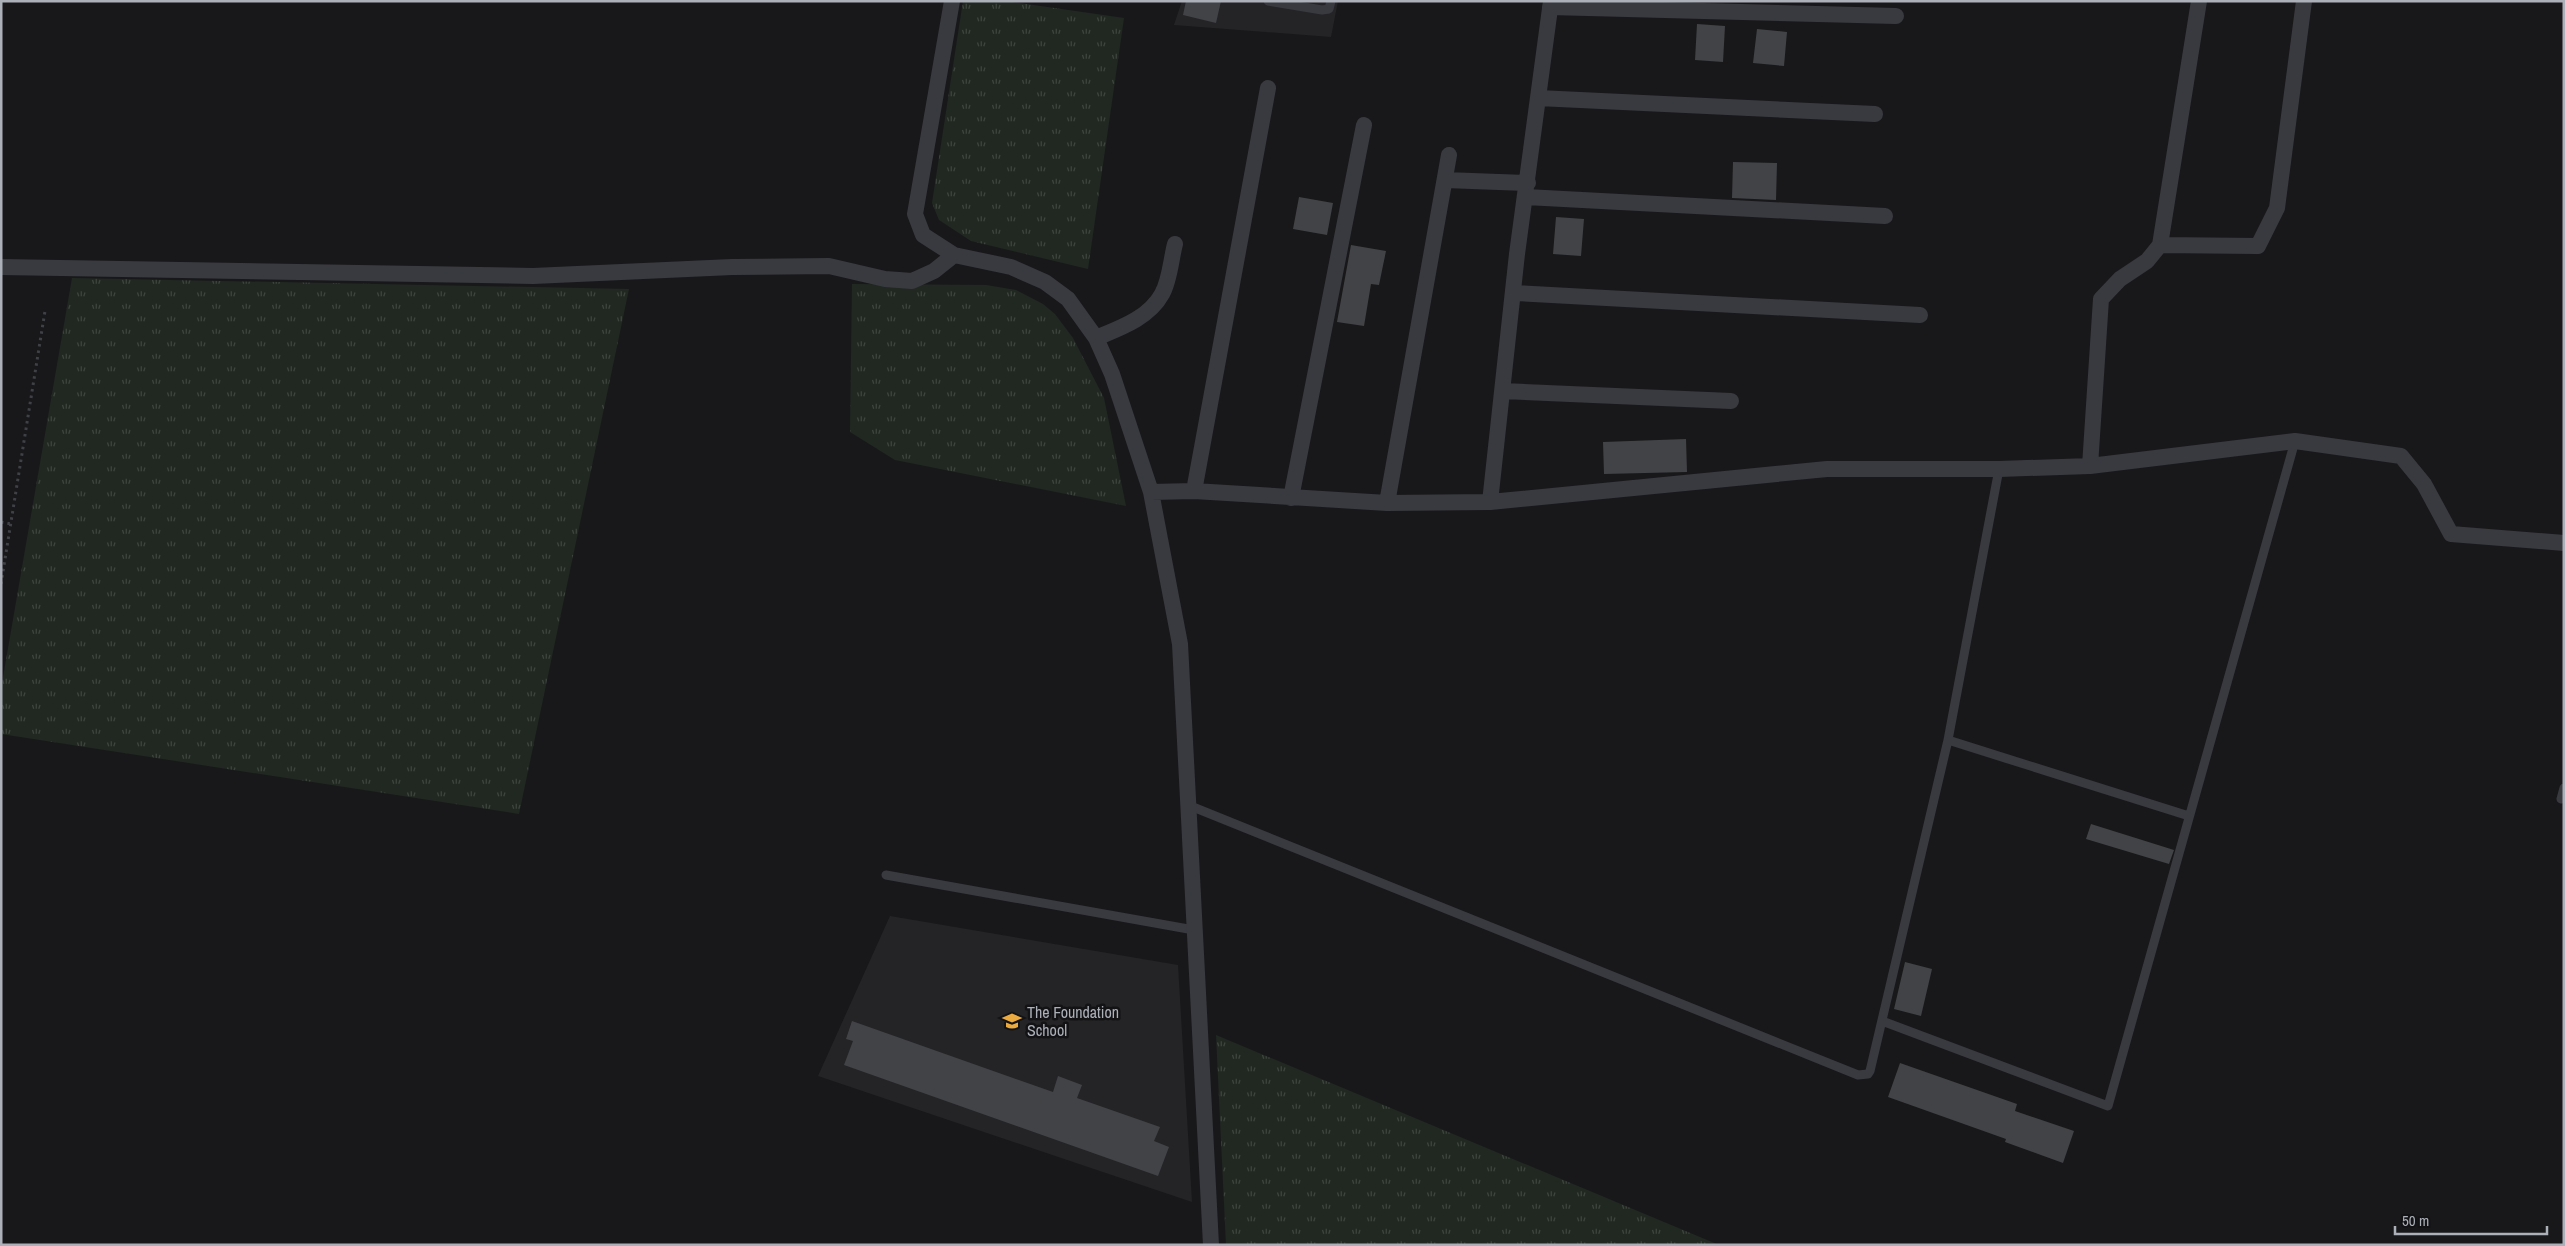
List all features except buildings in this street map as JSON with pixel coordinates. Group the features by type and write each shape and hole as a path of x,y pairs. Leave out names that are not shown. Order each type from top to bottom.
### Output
{"street":[{"path":"952,1 915,214 923,235 954,255 1011,267 1045,282 1068,299 1096,338 1112,374 1151,492 1180,644 1211,1245"},
{"path":"2090,466 2101,299 2120,280 2147,261 2160,245 2199,1"},
{"path":"2160,245 2258,246 2268,230 2277,208 2304,1"},
{"path":"1490,502 1518,254 1550,4 1896,16"},
{"path":"1194,491 1268,88"},
{"path":"1538,98 1875,114"},
{"path":"1291,498 1364,125"},
{"path":"1387,503 1449,155"},
{"path":"1445,180 1527,190 1885,216"},
{"path":"1096,338 1128,325 1152,306 1163,293 1175,244"},
{"path":"1,266 533,276 829,266 885,279 912,281 934,271 954,255"},
{"path":"1515,293 1920,315"},
{"path":"1503,391 1732,401"},
{"path":"1151,492 1194,491 1387,503 1490,502 1827,469 1999,469 2090,466 2295,441 2401,456 2424,484 2451,534 2564,543"}],"lane":[{"path":"1268,1 1322,10 1329,9 1331,1"},
{"path":"1882,1021 2108,1106 2295,441"},
{"path":"1188,805 1863,1076 1870,1071 1948,740 1999,469"},
{"path":"1948,740 2189,816"},
{"path":"2562,799 2564,788"},
{"path":"886,876 1194,930"}],"path":[{"path":"1,584 45,312"},
{"path":"1,522 11,524"}],"shaded area":[{"path":"1182,1 1338,1 1331,37 1174,25"},
{"name":"The Foundation School","path":"890,916 1178,965 1192,1202 818,1076"}],"green space":[{"path":"963,1 1005,1 1124,18 1088,269 971,241 939,220 932,203"},
{"path":"72,278 629,289 519,814 1,734 1,689"},
{"path":"852,284 986,285 1016,290 1043,304 1055,314 1073,338 1104,398 1126,506 895,460 850,432"},
{"path":"1216,1035 1719,1245 1226,1245"}],"place":[{"name":"The Foundation School","path":"1012,1021"}]}
